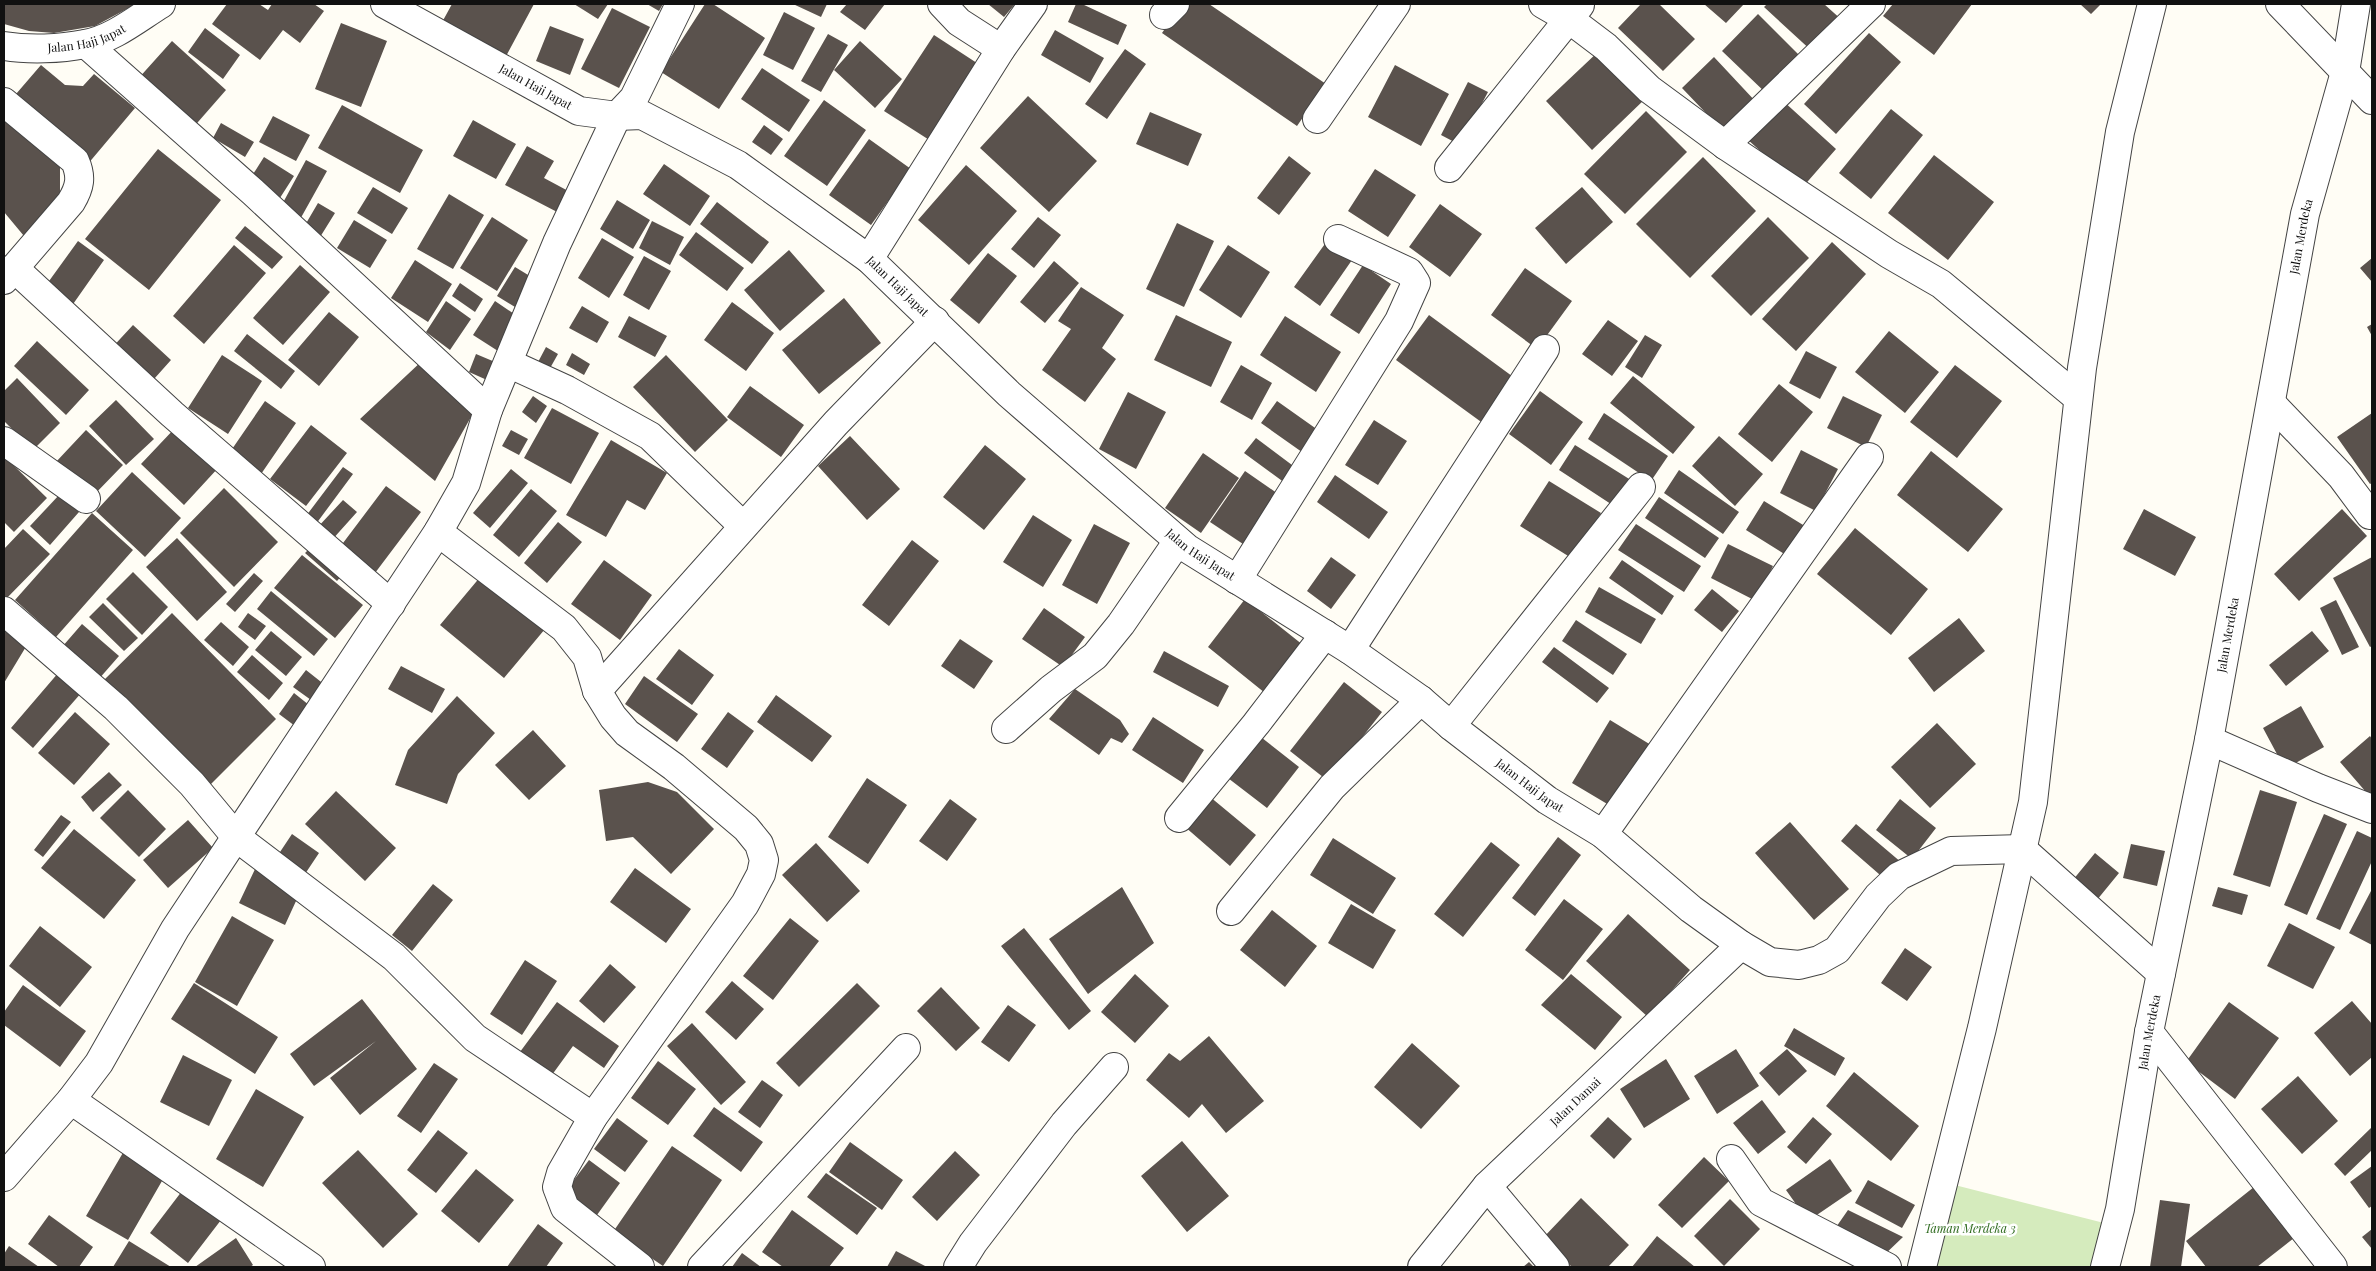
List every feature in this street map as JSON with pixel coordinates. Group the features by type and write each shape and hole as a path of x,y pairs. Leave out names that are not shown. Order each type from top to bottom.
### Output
{"street":[{"name":"Jalan Haji Japat","path":"4,46 23,49 86,44 119,31 161,4"},
{"name":"Jalan Haji Japat","path":"388,4 580,110 617,116 642,115 738,165 821,227 869,259 1009,394 1178,541 1350,650 1421,700 1451,726 1547,800 1603,834 1691,909 1741,945 1770,962 1799,965 1819,960 1837,950 1878,896 1899,876 1951,851 2022,849"},
{"path":"4,1177 71,1100 99,1063 175,929 438,532 466,483 488,410 557,243 617,116 634,98 680,4"},
{"path":"942,4 959,22 1001,49"},
{"path":"869,259 1001,49 1033,4"},
{"path":"1317,118 1396,4"},
{"path":"1543,4 1575,12 1606,47 1649,89 1725,145 1889,254 1941,284 2078,398"},
{"path":"1725,145 1871,4"},
{"path":"1922,1267 1982,1028 2033,802 2078,398 2120,132 2152,4"},
{"path":"2280,4 2372,100"},
{"name":"Jalan Merdeka","path":"2105,1267 2120,1209 2149,1032 2209,740 2306,214 2345,72 2356,4"},
{"path":"1450,168 1575,12"},
{"path":"86,44 253,192 488,410"},
{"path":"4,102 75,161 81,175 78,190 71,202 9,274 391,604"},
{"path":"1237,580 1399,321 1416,283 1409,272 1338,239"},
{"path":"597,691 836,422 935,321"},
{"path":"1350,650 1545,349"},
{"path":"508,363 567,390 650,436 743,526"},
{"path":"2271,403 2341,476 2370,515"},
{"path":"4,441 86,499"},
{"path":"1603,834 1869,458"},
{"path":"1451,726 1640,487"},
{"path":"438,532 564,628 587,657 597,691 613,717 627,733 674,767 746,828 759,844 764,860 761,874 745,904 593,1117 560,1173 556,1187 565,1208 640,1267"},
{"path":"1006,729 1051,688 1095,656 1121,624 1178,541"},
{"path":"4,611 116,708 192,784 236,837 394,957 475,1038 593,1117"},
{"path":"1179,818 1256,724 1325,634"},
{"path":"1231,911 1327,793 1421,700"},
{"path":"2209,740 2318,788 2372,809"},
{"path":"2022,849 2161,974"},
{"name":"Jalan Damai","path":"1422,1267 1488,1186 1741,945"},
{"path":"2149,1032 2333,1267"},
{"path":"702,1267 906,1048"},
{"path":"958,1267 973,1243 1059,1131 1114,1067"},
{"path":"71,1100 311,1267"},
{"path":"1731,1159 1761,1202 1886,1267"},
{"path":"1488,1186 1554,1267"}],"green space":[{"name":"Taman Merdeka 3","path":"1943,1182 2112,1225 2102,1267 1919,1267"}],"building":[{"path":"4,4 136,4 95,26 54,33 29,31 4,24"},
{"path":"227,4 259,4 268,10 272,4 314,4 324,11 300,43 283,30 260,60 212,24"},
{"path":"452,4 534,4 504,60 440,26"},
{"path":"574,4 608,4 598,19"},
{"path":"647,4 663,4 659,11"},
{"path":"705,4 713,4 765,38 719,109 661,72"},
{"path":"793,4 827,4 821,17"},
{"path":"847,4 885,4 865,30 840,12"},
{"path":"988,4 1015,4 1004,17"},
{"path":"1076,4 1082,4 1127,25 1118,45 1068,22"},
{"path":"1182,4 1209,4 1326,84 1297,126 1162,33"},
{"path":"1641,4 1659,4 1695,39 1663,71 1618,28"},
{"path":"1704,4 1744,4 1726,23"},
{"path":"1767,4 1824,4 1843,21 1814,53 1764,7"},
{"path":"1893,4 1972,4 1934,55 1883,16"},
{"path":"2080,4 2101,4 2091,14"},
{"path":"612,8 650,27 619,88 581,69"},
{"path":"784,12 815,28 793,70 763,55"},
{"path":"1758,14 1803,59 1768,95 1722,51"},
{"path":"341,23 387,41 361,107 315,89"},
{"path":"550,26 584,39 570,75 536,61"},
{"path":"205,28 240,55 223,79 188,52"},
{"path":"1055,30 1104,58 1090,83 1041,55"},
{"path":"1869,33 1901,62 1836,134 1804,104"},
{"path":"828,34 848,45 821,92 801,81"},
{"path":"934,35 983,67 934,143 884,111"},
{"path":"172,41 226,90 191,130 137,80"},
{"path":"860,41 902,79 875,108 834,70"},
{"path":"1125,49 1146,64 1107,119 1085,104"},
{"path":"1600,50 1645,99 1592,150 1546,101"},
{"path":"1714,57 1757,103 1725,133 1682,88"},
{"path":"41,65 65,85 83,86 94,74 135,108 87,165 10,101"},
{"path":"1395,65 1449,94 1421,146 1368,117"},
{"path":"762,68 810,100 789,132 741,99"},
{"path":"1468,82 1488,92 1460,145 1441,135"},
{"path":"1028,96 1097,161 1049,212 980,148"},
{"path":"824,100 866,130 827,186 784,156"},
{"path":"1782,100 1836,149 1802,188 1747,139"},
{"path":"342,105 423,150 400,193 318,148"},
{"path":"1891,109 1923,135 1871,199 1839,173"},
{"path":"1646,111 1687,152 1625,214 1584,174"},
{"path":"1150,112 1202,134 1188,166 1136,144"},
{"path":"273,116 310,135 296,161 259,142"},
{"path":"4,117 60,167 60,194 24,236 4,212"},
{"path":"473,120 516,144 496,179 453,156"},
{"path":"221,123 254,142 245,157 213,138"},
{"path":"764,125 783,139 771,155 752,142"},
{"path":"869,139 911,169 871,225 829,195"},
{"path":"527,146 554,161 544,178 572,193 561,214 505,185"},
{"path":"158,149 221,200 149,290 85,239"},
{"path":"1934,155 1994,202 1948,260 1888,213"},
{"path":"1289,156 1311,173 1279,215 1257,198"},
{"path":"264,157 294,176 278,201 248,182"},
{"path":"1703,157 1756,211 1690,278 1636,224"},
{"path":"306,160 327,171 298,223 278,212"},
{"path":"664,164 710,196 690,226 643,194"},
{"path":"966,165 1017,211 969,265 918,220"},
{"path":"1375,169 1416,195 1388,237 1348,211"},
{"path":"373,187 408,208 392,234 357,213"},
{"path":"1582,187 1613,222 1566,264 1535,228"},
{"path":"449,194 484,215 453,269 417,249"},
{"path":"617,200 650,220 633,249 600,229"},
{"path":"717,202 769,242 752,264 700,224"},
{"path":"318,203 335,213 317,242 301,232"},
{"path":"1440,204 1482,234 1450,277 1409,247"},
{"path":"492,217 528,240 497,291 460,268"},
{"path":"1038,217 1061,235 1034,268 1011,249"},
{"path":"1768,217 1809,258 1751,316 1711,276"},
{"path":"354,220 387,240 370,268 337,248"},
{"path":"652,221 684,237 670,265 639,248"},
{"path":"1177,223 1214,241 1184,307 1146,289"},
{"path":"245,226 283,257 272,269 235,238"},
{"path":"696,232 744,268 727,291 679,255"},
{"path":"602,238 634,257 609,298 578,278"},
{"path":"78,241 104,260 71,307 44,288"},
{"path":"1327,241 1352,260 1320,306 1294,287"},
{"path":"1832,242 1866,274 1796,351 1762,319"},
{"path":"234,245 266,273 204,344 173,316"},
{"path":"1228,245 1270,272 1241,318 1199,290"},
{"path":"789,250 825,291 780,331 744,290"},
{"path":"988,253 1017,276 979,324 950,300"},
{"path":"644,256 671,271 649,310 623,295"},
{"path":"2372,258 2372,282 2360,268"},
{"path":"415,260 452,284 428,322 391,298"},
{"path":"1054,261 1079,283 1045,323 1020,302"},
{"path":"300,265 330,292 283,345 253,318"},
{"path":"1363,265 1391,284 1359,334 1330,315"},
{"path":"515,267 538,281 520,310 497,296"},
{"path":"1525,268 1572,301 1537,349 1491,315"},
{"path":"460,283 483,299 475,312 452,296"},
{"path":"1081,287 1124,315 1102,348 1116,359 1085,402 1042,370 1071,329 1058,321"},
{"path":"844,298 881,343 819,394 782,350"},
{"path":"446,301 471,319 450,350 426,332"},
{"path":"495,301 520,318 498,351 473,335"},
{"path":"732,302 774,333 746,371 704,340"},
{"path":"582,306 609,322 597,343 569,328"},
{"path":"329,312 359,337 319,386 288,360"},
{"path":"1176,315 1232,342 1211,387 1154,360"},
{"path":"1429,315 1516,379 1484,424 1396,360"},
{"path":"629,316 667,336 655,357 618,337"},
{"path":"1285,316 1341,352 1316,392 1260,355"},
{"path":"1608,320 1638,341 1612,376 1582,354"},
{"path":"2372,324 2372,336 2367,327"},
{"path":"133,325 171,360 146,388 108,352"},
{"path":"1889,331 1939,372 1905,413 1855,372"},
{"path":"247,334 295,371 281,389 234,351"},
{"path":"1645,335 1662,345 1642,378 1625,367"},
{"path":"37,341 89,390 66,415 14,366"},
{"path":"546,347 558,354 549,370 537,364"},
{"path":"1806,351 1837,367 1820,399 1789,383"},
{"path":"572,353 590,364 584,375 566,365"},
{"path":"476,354 495,362 487,380 469,372"},
{"path":"222,355 262,381 228,434 188,408"},
{"path":"666,355 728,420 695,452 633,387"},
{"path":"423,360 476,408 435,481 360,419"},
{"path":"1241,365 1272,383 1252,420 1220,402"},
{"path":"1955,365 2002,401 1957,458 1910,422"},
{"path":"1633,376 1695,427 1673,454 1610,403"},
{"path":"17,378 60,423 33,450 4,421 4,391"},
{"path":"1779,384 1813,412 1772,462 1738,434"},
{"path":"750,386 804,425 781,457 727,417"},
{"path":"1540,391 1583,422 1551,465 1509,434"},
{"path":"1128,392 1166,412 1136,469 1099,449"},
{"path":"533,396 547,406 536,423 522,412"},
{"path":"1843,396 1882,415 1866,447 1827,428"},
{"path":"116,400 154,439 126,465 89,426"},
{"path":"265,401 296,423 259,477 228,455"},
{"path":"1277,401 1325,435 1309,457 1261,423"},
{"path":"552,408 599,433 571,484 524,458"},
{"path":"1604,413 1668,456 1651,481 1588,439"},
{"path":"2372,413 2372,483 2370,484 2337,437"},
{"path":"1374,420 1407,441 1378,485 1345,465"},
{"path":"311,425 347,453 306,506 270,479"},
{"path":"176,427 219,467 184,505 141,464"},
{"path":"86,430 123,465 91,498 55,463"},
{"path":"511,430 528,439 519,455 502,446"},
{"path":"850,436 900,489 867,520 818,466"},
{"path":"1719,436 1763,474 1735,506 1692,466"},
{"path":"1256,438 1296,468 1285,483 1244,453"},
{"path":"611,440 667,473 645,510 627,500 606,537 566,515"},
{"path":"985,445 1026,479 984,530 943,497"},
{"path":"1575,445 1634,482 1617,508 1559,470"},
{"path":"1801,450 1838,469 1816,511 1780,493"},
{"path":"1931,451 2003,509 1968,552 1897,495"},
{"path":"1203,453 1239,478 1201,533 1165,508"},
{"path":"4,456 47,498 14,532 4,522"},
{"path":"343,467 353,474 313,528 303,520"},
{"path":"511,469 528,483 490,528 473,513"},
{"path":"1679,470 1739,512 1723,534 1664,493"},
{"path":"1245,471 1284,498 1249,548 1210,522"},
{"path":"132,472 181,518 145,557 96,511"},
{"path":"1335,475 1388,512 1369,539 1317,502"},
{"path":"1549,481 1601,513 1573,559 1520,526"},
{"path":"386,486 421,512 372,577 337,551"},
{"path":"224,488 278,542 234,587 180,533"},
{"path":"531,489 557,511 519,557 493,535"},
{"path":"60,494 79,512 50,545 30,526"},
{"path":"1659,497 1719,538 1705,558 1645,518"},
{"path":"343,500 357,512 331,541 317,528"},
{"path":"1764,501 1808,528 1789,557 1746,530"},
{"path":"2144,509 2196,537 2175,576 2123,549"},
{"path":"2342,509 2367,536 2299,601 2274,574"},
{"path":"92,513 133,550 56,637 15,600"},
{"path":"1033,515 1072,540 1043,587 1003,562"},
{"path":"558,522 582,542 547,583 524,563"},
{"path":"1094,524 1130,543 1097,604 1062,585"},
{"path":"1636,524 1701,566 1684,592 1618,550"},
{"path":"1855,528 1928,589 1891,635 1817,574"},
{"path":"23,529 50,554 4,601 4,549"},
{"path":"177,538 227,592 197,621 146,567"},
{"path":"912,540 939,561 889,626 862,605"},
{"path":"1728,544 1773,566 1756,601 1711,578"},
{"path":"312,546 344,573 337,581 305,553"},
{"path":"302,555 363,605 335,638 274,588"},
{"path":"1331,557 1356,575 1331,609 1307,591"},
{"path":"2372,557 2372,646 2370,647 2333,578"},
{"path":"604,560 652,595 620,640 571,604"},
{"path":"1622,560 1674,596 1662,615 1609,578"},
{"path":"133,572 168,607 142,635 106,599"},
{"path":"254,573 263,581 235,612 226,604"},
{"path":"481,576 545,629 504,678 440,625"},
{"path":"1599,587 1656,619 1641,644 1585,612"},
{"path":"1712,589 1739,611 1722,632 1694,610"},
{"path":"271,591 328,639 314,656 257,609"},
{"path":"1245,599 1303,645 1265,693 1208,647"},
{"path":"2336,600 2359,647 2342,655 2320,608"},
{"path":"103,603 138,638 124,651 89,617"},
{"path":"1044,608 1085,637 1063,667 1022,639"},
{"path":"172,613 276,719 208,787 104,680"},
{"path":"248,613 266,626 255,640 238,627"},
{"path":"1959,618 1985,651 1934,692 1908,658"},
{"path":"1576,620 1627,654 1613,675 1562,641"},
{"path":"221,622 249,647 233,666 204,640"},
{"path":"82,624 119,656 98,680 62,647"},
{"path":"4,631 27,645 4,683"},
{"path":"271,631 302,657 286,676 255,650"},
{"path":"2312,631 2329,651 2286,686 2269,665"},
{"path":"960,639 993,661 974,689 941,666"},
{"path":"1554,647 1609,688 1597,703 1542,662"},
{"path":"679,649 714,675 692,705 656,679"},
{"path":"1164,651 1229,686 1218,707 1153,672"},
{"path":"252,655 283,683 269,700 237,672"},
{"path":"401,666 445,689 432,713 388,689"},
{"path":"306,670 330,689 318,705 293,687"},
{"path":"59,672 82,692 33,748 11,728"},
{"path":"644,676 698,714 677,742 625,704"},
{"path":"1344,682 1382,712 1328,781 1290,751"},
{"path":"1075,689 1120,720 1129,734 1122,743 1111,738 1099,755 1049,719"},
{"path":"294,693 314,709 299,729 279,714"},
{"path":"776,695 832,736 812,762 757,722"},
{"path":"457,696 495,733 458,774 447,804 395,785 408,750"},
{"path":"2301,706 2324,747 2285,769 2263,728"},
{"path":"75,712 110,744 74,785 38,753"},
{"path":"728,712 754,731 727,768 701,749"},
{"path":"1153,717 1204,750 1183,783 1132,750"},
{"path":"1610,720 1651,745 1614,808 1572,783"},
{"path":"1937,723 1976,764 1930,808 1891,767"},
{"path":"533,730 566,766 529,800 495,765"},
{"path":"1257,734 1299,767 1267,808 1224,775"},
{"path":"2370,736 2372,739 2372,799 2340,762"},
{"path":"109,772 122,785 93,812 81,797"},
{"path":"867,778 907,805 868,864 828,837"},
{"path":"648,782 677,792 714,829 671,874 633,837 606,841 599,790"},
{"path":"128,790 166,829 139,857 100,818"},
{"path":"2260,790 2297,802 2270,887 2233,875"},
{"path":"336,791 396,848 365,881 305,824"},
{"path":"1209,796 1256,835 1230,866 1184,826"},
{"path":"950,799 977,819 947,861 919,841"},
{"path":"1900,799 1936,828 1912,859 1876,830"},
{"path":"2324,814 2347,824 2307,915 2284,905"},
{"path":"61,815 71,822 43,857 34,850"},
{"path":"188,820 213,848 168,888 143,860"},
{"path":"1790,822 1849,889 1814,920 1755,853"},
{"path":"1856,824 1902,863 1887,881 1841,841"},
{"path":"74,829 136,880 104,919 41,868"},
{"path":"2357,831 2372,838 2372,861 2340,930 2316,919"},
{"path":"292,834 319,853 303,877 276,858"},
{"path":"1558,837 1581,855 1535,916 1512,898"},
{"path":"1333,838 1396,878 1373,914 1310,875"},
{"path":"1491,842 1520,865 1463,937 1434,914"},
{"path":"816,843 860,891 827,922 782,875"},
{"path":"2131,844 2165,851 2157,886 2123,878"},
{"path":"2095,853 2119,873 2092,906 2068,886"},
{"path":"256,867 302,888 285,925 239,903"},
{"path":"635,868 691,909 666,943 610,902"},
{"path":"433,884 453,900 412,951 392,935"},
{"path":"1122,887 1154,943 1088,994 1049,939"},
{"path":"2218,887 2248,895 2242,915 2212,906"},
{"path":"2372,889 2372,945 2349,933"},
{"path":"1564,899 1603,929 1563,980 1525,950"},
{"path":"1351,904 1396,930 1373,969 1328,943"},
{"path":"1272,910 1317,946 1285,987 1240,950"},
{"path":"1628,914 1690,970 1648,1017 1586,961"},
{"path":"232,916 274,940 237,1006 195,982"},
{"path":"790,918 819,941 773,1000 743,976"},
{"path":"2289,923 2335,947 2313,989 2267,966"},
{"path":"40,926 92,967 60,1007 9,966"},
{"path":"1024,928 1091,1011 1069,1030 1001,946"},
{"path":"1905,948 1932,967 1907,1001 1881,983"},
{"path":"525,960 557,981 522,1035 490,1014"},
{"path":"610,964 636,987 604,1023 579,1001"},
{"path":"1135,974 1169,1006 1135,1043 1101,1012"},
{"path":"1571,974 1622,1017 1595,1050 1541,1005"},
{"path":"732,981 764,1009 736,1040 705,1012"},
{"path":"194,983 278,1037 255,1074 171,1019"},
{"path":"857,983 880,1006 799,1087 776,1063"},
{"path":"23,985 86,1031 60,1067 4,1025 4,1012"},
{"path":"941,987 980,1028 956,1051 917,1011"},
{"path":"362,999 417,1069 360,1115 330,1078 376,1041 314,1086 290,1054"},
{"path":"2352,1001 2372,1024 2372,1057 2350,1076 2314,1033"},
{"path":"557,1002 619,1046 604,1068 573,1046 549,1079 517,1056"},
{"path":"2229,1002 2279,1038 2235,1099 2186,1062"},
{"path":"1008,1005 1036,1025 1009,1062 981,1042"},
{"path":"692,1023 746,1082 721,1105 667,1046"},
{"path":"1794,1028 1845,1058 1835,1076 1784,1046"},
{"path":"1209,1036 1264,1101 1226,1133 1202,1104 1189,1118 1146,1080 1169,1053 1180,1061"},
{"path":"1412,1043 1460,1086 1421,1129 1374,1087"},
{"path":"1736,1049 1759,1086 1717,1114 1694,1076"},
{"path":"1787,1049 1807,1071 1779,1096 1759,1073"},
{"path":"183,1055 232,1080 209,1126 160,1102"},
{"path":"1666,1059 1690,1099 1644,1128 1620,1089"},
{"path":"658,1061 696,1089 668,1125 631,1098"},
{"path":"434,1063 458,1079 421,1133 397,1116"},
{"path":"1854,1072 1919,1126 1891,1161 1826,1106"},
{"path":"2298,1076 2338,1121 2302,1154 2261,1109"},
{"path":"762,1080 783,1095 760,1128 738,1112"},
{"path":"256,1089 304,1117 263,1187 216,1159"},
{"path":"1762,1100 1786,1132 1758,1154 1733,1123"},
{"path":"714,1107 763,1142 741,1172 693,1136"},
{"path":"1608,1117 1632,1139 1614,1159 1590,1136"},
{"path":"1813,1117 1832,1134 1806,1164 1787,1147"},
{"path":"617,1118 648,1141 625,1172 594,1149"},
{"path":"2372,1127 2372,1150 2345,1176 2334,1164"},
{"path":"438,1130 468,1153 436,1193 407,1170"},
{"path":"1182,1141 1229,1196 1187,1232 1141,1176"},
{"path":"850,1142 903,1180 882,1210 829,1172"},
{"path":"672,1146 722,1180 663,1266 613,1232"},
{"path":"358,1150 418,1214 383,1248 322,1183"},
{"path":"124,1151 166,1174 128,1240 86,1216"},
{"path":"955,1151 980,1175 937,1221 912,1197"},
{"path":"1704,1157 1729,1181 1682,1228 1658,1205"},
{"path":"1830,1159 1852,1191 1808,1221 1786,1190"},
{"path":"589,1160 620,1183 597,1215 565,1192"},
{"path":"2372,1166 2372,1206 2369,1208 2350,1182"},
{"path":"476,1169 514,1200 479,1243 441,1211"},
{"path":"826,1173 877,1208 857,1235 807,1197"},
{"path":"1868,1180 1915,1205 1902,1228 1855,1203"},
{"path":"2254,1187 2294,1238 2257,1267 2206,1267 2186,1241"},
{"path":"182,1191 221,1220 188,1263 150,1233"},
{"path":"1581,1198 1629,1245 1608,1267 1572,1267 1542,1239"},
{"path":"1730,1199 1760,1229 1724,1266 1694,1236"},
{"path":"2160,1200 2190,1204 2181,1267 2150,1267"},
{"path":"792,1210 844,1248 829,1267 783,1267 762,1252"},
{"path":"1848,1210 1903,1237 1881,1258 1832,1233"},
{"path":"49,1215 93,1247 79,1267 59,1267 28,1244"},
{"path":"538,1224 563,1243 546,1267 507,1267"},
{"path":"2372,1229 2372,1249 2362,1237"},
{"path":"1657,1236 1695,1267 1632,1267"},
{"path":"236,1238 253,1265 250,1267 195,1267"},
{"path":"129,1241 171,1267 113,1267"},
{"path":"9,1246 39,1267 4,1267 4,1254"},
{"path":"896,1251 927,1267 887,1267"},
{"path":"742,1253 761,1267 732,1267"},
{"path":"1529,1262 1534,1267 1523,1267"}]}
